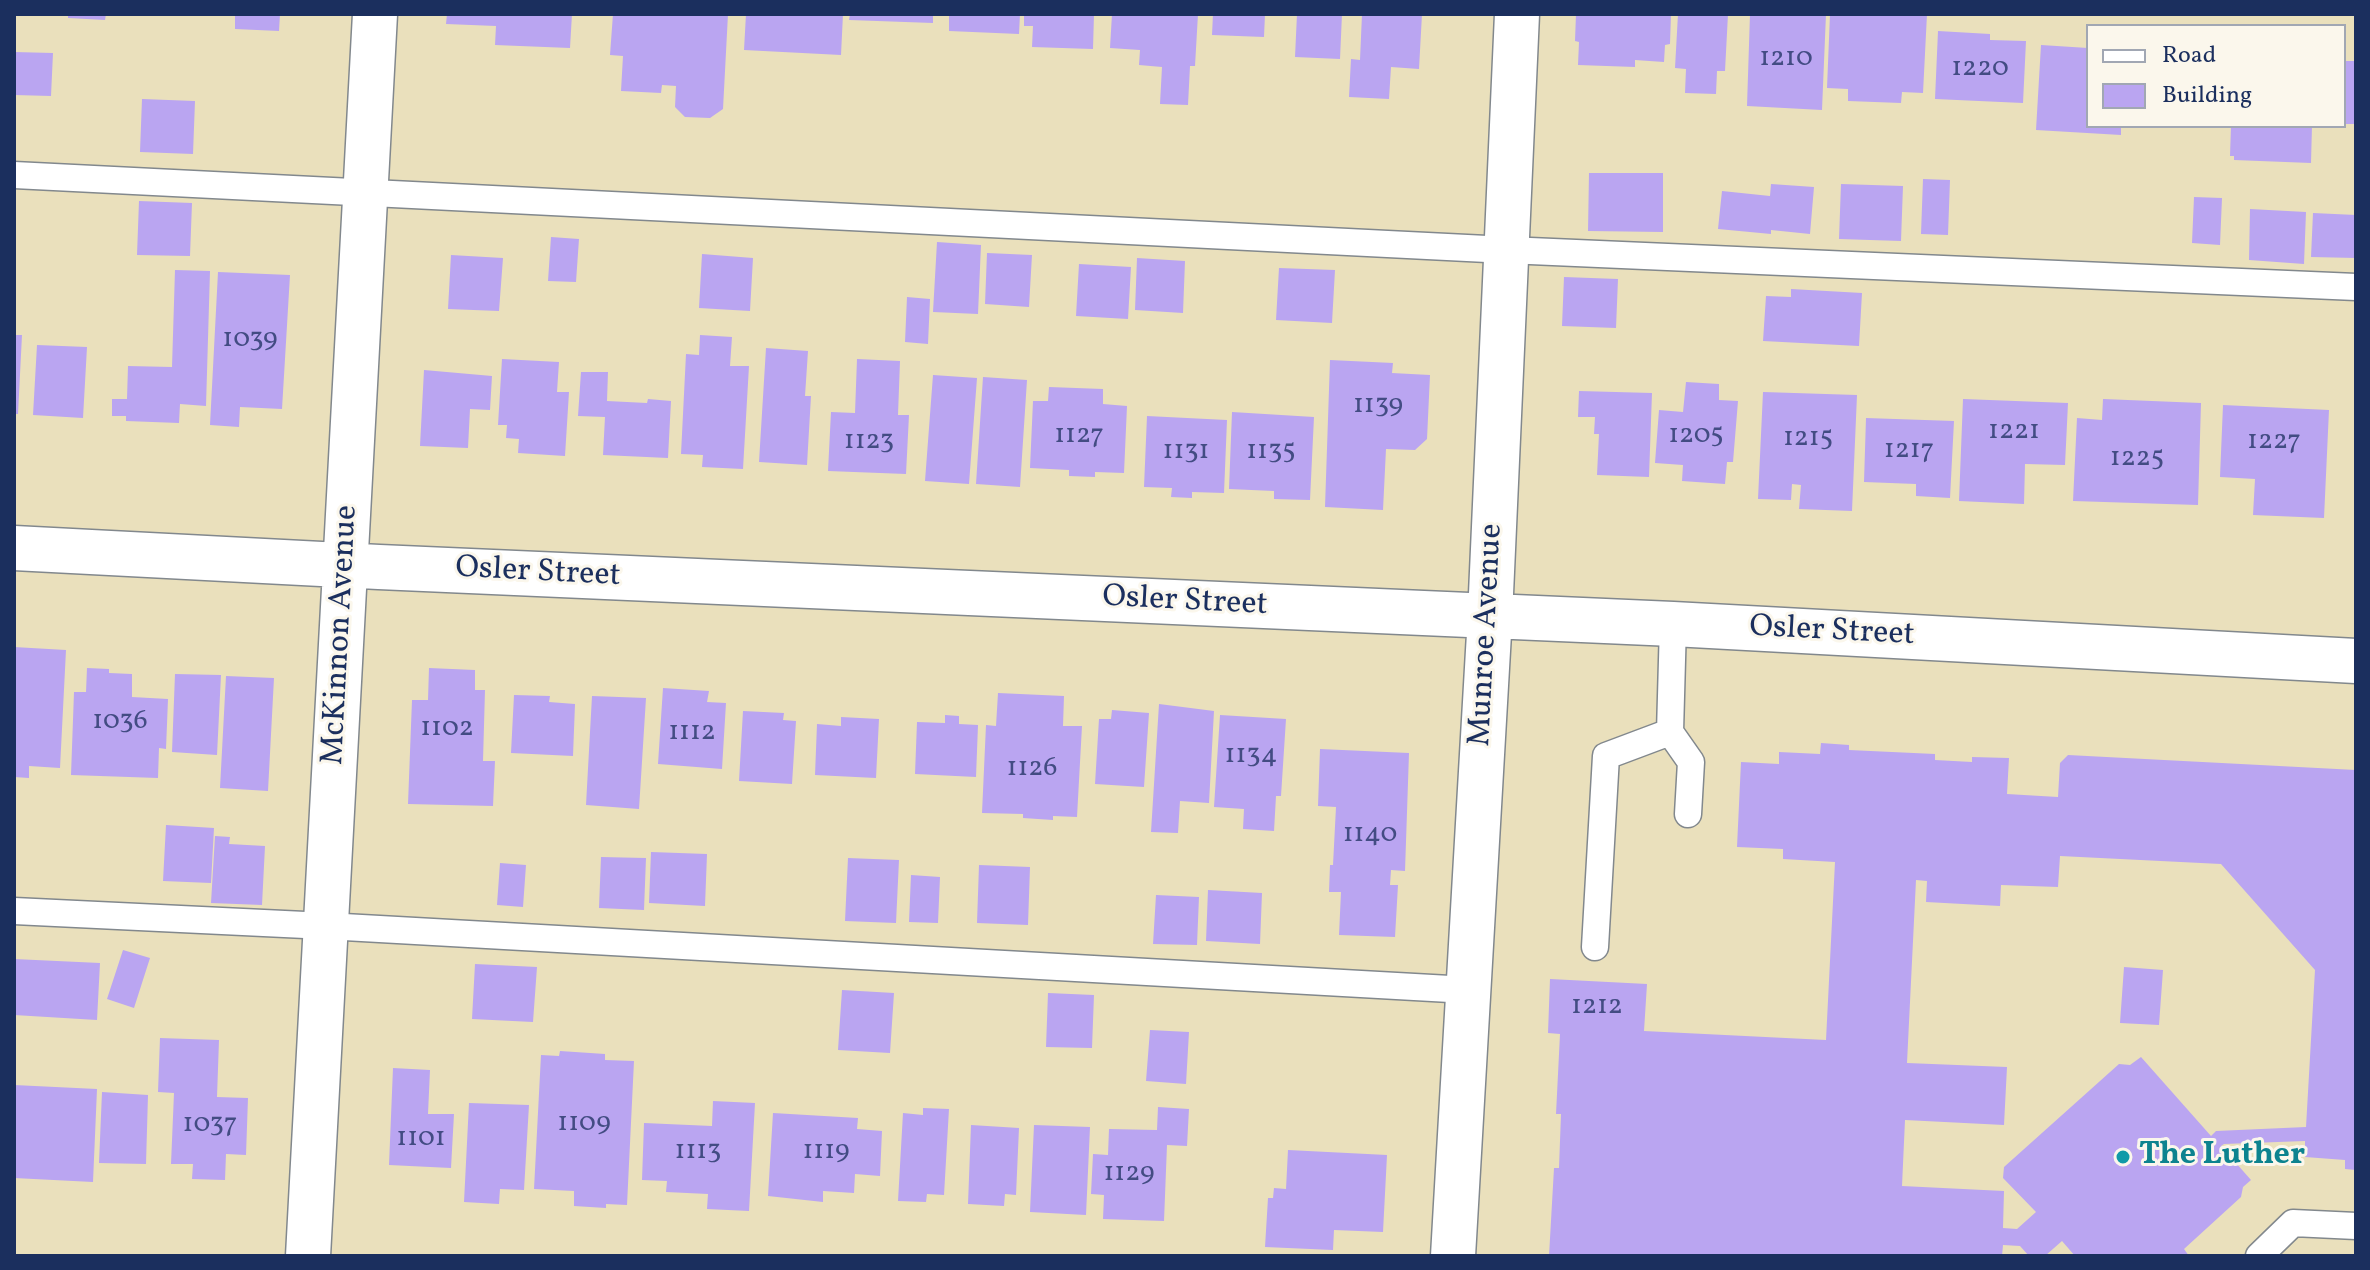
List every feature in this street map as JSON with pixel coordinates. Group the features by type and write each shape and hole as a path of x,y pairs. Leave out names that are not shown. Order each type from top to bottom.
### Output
{"street":[{"name":"McKinnon Avenue","path":"308,1256 375,14"},
{"name":"Munroe Avenue","path":"1453,1256 1490,616 1517,14"},
{"name":"Osler Street","path":"14,548 347,566 1673,624 2356,661"}],"lane":[{"path":"14,175 1507,250 2356,287"},
{"path":"1673,624 1670,732 1691,762 1688,814"},
{"path":"1595,947 1606,756 1670,732"},
{"path":"14,911 1468,990"},
{"path":"2259,1256 2293,1223 2356,1226"}],"building":[{"path":"68,14 106,14 105,20 68,18"},
{"path":"235,14 280,14 279,31 235,29"},
{"path":"447,14 572,14 570,48 495,45 496,26 446,24"},
{"path":"613,14 728,14 723,109 710,118 685,117 675,107 676,86 662,85 661,93 621,91 623,56 610,55"},
{"path":"746,14 843,14 841,55 744,50"},
{"path":"850,14 933,14 933,23 849,20"},
{"path":"949,14 1020,14 1019,34 949,31"},
{"path":"1024,14 1094,14 1093,49 1032,47 1033,26 1024,26"},
{"path":"1112,14 1198,14 1195,66 1190,66 1188,105 1160,104 1162,67 1139,65 1140,50 1110,48"},
{"path":"1213,14 1265,14 1264,37 1212,35"},
{"path":"1297,14 1342,14 1340,59 1295,57"},
{"path":"1362,14 1422,14 1419,69 1391,67 1389,99 1349,97 1351,59 1360,60"},
{"path":"1576,14 1671,14 1670,44 1665,45 1664,62 1635,60 1635,67 1578,65"},
{"path":"1678,14 1728,14 1725,71 1717,71 1716,94 1685,93 1686,69 1675,68"},
{"path":"1750,14 1826,14 1822,110 1747,106"},
{"path":"1830,14 1927,14 1923,93 1902,92 1901,103 1848,101 1848,89 1827,88"},
{"path":"1938,31 1990,34 1990,40 2026,41 2023,103 1935,99"},
{"path":"2041,45 2086,48 2086,128 2121,128 2121,135 2036,130"},
{"path":"14,52 53,53 51,96 14,95"},
{"path":"2346,61 2356,61 2356,124 2346,124"},
{"path":"142,99 195,101 193,154 140,152"},
{"path":"2231,128 2312,128 2311,163 2234,160 2234,156 2230,156"},
{"path":"1589,173 1663,173 1663,232 1588,231"},
{"path":"1923,179 1950,180 1948,235 1921,234"},
{"path":"1771,184 1814,187 1810,234 1718,229 1722,191 1770,196"},
{"path":"1841,184 1903,186 1901,241 1839,239"},
{"path":"2194,197 2222,198 2220,245 2192,243"},
{"path":"139,201 192,203 190,256 137,255"},
{"path":"2250,209 2306,212 2304,264 2249,260"},
{"path":"2313,213 2356,215 2356,258 2311,257"},
{"path":"551,237 579,239 576,282 548,281"},
{"path":"937,242 981,245 978,314 933,312"},
{"path":"987,253 1032,255 1029,307 985,304"},
{"path":"702,254 753,258 750,311 699,308"},
{"path":"451,255 503,258 499,311 448,309"},
{"path":"1137,258 1185,261 1183,313 1135,310"},
{"path":"1079,264 1131,267 1128,319 1076,316"},
{"path":"1279,268 1335,270 1332,323 1276,320"},
{"path":"175,270 210,271 206,406 180,404 179,423 126,421 126,416 112,416 112,399 127,399 128,366 172,367"},
{"path":"218,272 290,275 282,409 240,407 239,427 210,425"},
{"path":"1564,277 1618,279 1616,328 1562,326"},
{"path":"1791,289 1862,293 1859,346 1763,341 1766,296 1791,297"},
{"path":"907,297 930,299 928,344 905,342"},
{"path":"14,335 22,335 18,414 14,414"},
{"path":"700,335 732,337 730,366 749,366 743,469 702,467 703,455 681,454 686,354 699,355"},
{"path":"37,345 87,347 83,418 33,415"},
{"path":"766,348 808,351 805,396 811,396 807,465 759,462"},
{"path":"502,359 559,362 557,392 569,392 565,456 518,453 519,439 506,438 507,425 498,425"},
{"path":"857,359 900,361 898,415 909,415 906,474 828,471 831,412 855,413"},
{"path":"1330,360 1393,363 1392,373 1430,375 1427,439 1415,450 1386,449 1383,510 1325,507"},
{"path":"424,370 492,376 490,410 470,409 468,448 420,446"},
{"path":"581,372 608,372 607,401 671,401 668,458 603,455 605,417 578,416"},
{"path":"933,375 977,378 969,484 925,481"},
{"path":"983,377 1027,380 1020,487 976,484"},
{"path":"1686,382 1719,384 1719,400 1738,401 1733,462 1727,462 1725,484 1682,481 1683,465 1655,463 1659,410 1683,412"},
{"path":"1049,387 1103,389 1103,404 1127,406 1124,473 1095,472 1095,477 1069,476 1069,470 1030,468 1033,401 1048,401"},
{"path":"1579,391 1652,393 1649,477 1597,475 1599,434 1594,434 1595,417 1578,417"},
{"path":"1763,392 1857,395 1852,511 1799,509 1801,485 1792,484 1791,500 1758,499"},
{"path":"1963,399 2068,403 2065,465 2025,464 2024,504 1959,501"},
{"path":"2103,399 2201,403 2198,505 2073,501 2077,418 2102,420"},
{"path":"2223,405 2329,410 2324,518 2253,515 2255,479 2220,477"},
{"path":"1232,412 1314,417 1310,500 1274,499 1274,491 1229,489"},
{"path":"1147,416 1227,420 1224,493 1192,492 1192,498 1171,497 1172,488 1144,487"},
{"path":"1866,418 1954,421 1950,498 1916,496 1916,484 1864,482"},
{"path":"14,647 66,650 60,768 29,766 29,778 14,777"},
{"path":"87,668 132,674 132,697 168,699 166,749 159,748 158,778 71,775 74,692 86,692"},
{"path":"429,668 475,670 475,690 485,690 483,761 495,761 493,806 408,804 412,700 428,700"},
{"path":"175,674 221,675 217,755 172,752"},
{"path":"226,676 274,678 268,791 220,788"},
{"path":"663,688 709,691 707,702 726,703 722,769 658,764"},
{"path":"998,693 1064,696 1063,726 1082,726 1077,817 1053,816 1053,820 1023,818 1023,814 982,813 986,725 996,726"},
{"path":"514,695 550,696 549,702 575,704 573,756 511,753"},
{"path":"592,696 646,698 639,809 586,805"},
{"path":"1159,704 1214,711 1209,803 1180,801 1178,833 1151,832"},
{"path":"1112,710 1149,713 1144,787 1095,784 1099,719 1111,719"},
{"path":"743,711 784,713 783,720 796,721 792,784 739,781"},
{"path":"945,715 959,716 959,724 978,725 976,777 915,774 917,722 945,723"},
{"path":"1220,715 1286,719 1281,796 1276,796 1274,831 1243,829 1244,809 1214,807"},
{"path":"841,717 879,719 876,778 815,775 817,724 841,726"},
{"path":"1821,743 1849,745 1849,750 1935,754 1935,760 1972,762 1972,757 2009,758 2007,794 2058,797 2060,763 2068,755 2356,770 2356,1170 2345,1169 2345,1160 2305,1157 2305,1141 2224,1144 2221,1146 2251,1180 2243,1187 2241,1197 2184,1249 2189,1256 2075,1256 2062,1241 2045,1256 2029,1256 2020,1246 2003,1245 2002,1256 1549,1256 1554,1168 1559,1168 1561,1114 1556,1114 1560,1034 1548,1033 1550,979 1647,984 1644,1031 1826,1040 1835,862 1783,859 1783,849 1737,847 1741,762 1779,764 1779,752 1820,754","holes":["2060,856 2221,864 2315,970 2306,1127 2216,1131 2211,1136 2141,1057 2130,1065 2119,1064 2004,1167 2003,1178 2036,1212 2017,1229 2003,1228 2004,1191 1902,1186 1905,1120 2004,1125 2007,1067 1907,1063 1916,880 1927,881 1926,902 2000,906 2001,885 2058,887"]},
{"path":"1320,749 1409,753 1405,871 1391,870 1390,885 1398,885 1395,937 1339,935 1341,892 1329,892 1336,807 1318,806"},
{"path":"166,825 214,828 211,883 163,881"},
{"path":"215,836 230,837 229,844 265,846 262,905 211,903"},
{"path":"651,852 707,854 705,906 649,903"},
{"path":"601,857 646,858 644,910 599,908"},
{"path":"848,858 899,860 896,923 845,921"},
{"path":"500,863 526,865 523,907 497,905"},
{"path":"979,865 1030,867 1028,925 977,923"},
{"path":"911,875 940,877 938,923 909,922"},
{"path":"1208,890 1262,893 1260,944 1206,941"},
{"path":"1156,895 1199,897 1197,945 1153,944"},
{"path":"123,950 150,958 134,1008 107,999"},
{"path":"14,959 100,963 97,1020 14,1015"},
{"path":"475,964 537,967 533,1022 472,1019"},
{"path":"2124,967 2163,970 2159,1025 2120,1023"},
{"path":"842,990 894,993 890,1053 838,1050"},
{"path":"1048,993 1094,995 1092,1048 1046,1047"},
{"path":"1150,1030 1189,1032 1186,1084 1146,1081"},
{"path":"160,1038 219,1040 217,1097 248,1098 246,1155 226,1154 225,1180 192,1179 193,1164 171,1164 174,1093 158,1092"},
{"path":"560,1051 605,1054 605,1060 634,1061 627,1205 606,1204 606,1208 574,1206 574,1191 534,1189 541,1055 559,1056"},
{"path":"393,1068 430,1070 428,1114 454,1114 451,1168 389,1165"},
{"path":"14,1085 97,1089 93,1182 14,1178"},
{"path":"102,1092 148,1095 146,1164 99,1163"},
{"path":"713,1101 755,1103 749,1211 707,1209 708,1194 666,1192 667,1181 642,1180 644,1123 712,1126"},
{"path":"469,1103 529,1105 524,1190 500,1189 499,1204 464,1202"},
{"path":"1158,1107 1189,1109 1187,1146 1167,1145 1164,1221 1103,1219 1104,1195 1091,1194 1093,1154 1108,1155 1109,1129 1157,1130"},
{"path":"923,1108 949,1109 944,1195 927,1194 926,1202 898,1201 903,1113 923,1115"},
{"path":"773,1113 858,1118 857,1129 882,1131 880,1176 855,1174 854,1193 823,1191 823,1202 768,1196"},
{"path":"971,1125 1019,1128 1016,1195 1005,1194 1004,1206 968,1204"},
{"path":"1034,1125 1090,1127 1086,1215 1030,1212"},
{"path":"1288,1150 1387,1155 1383,1232 1334,1230 1333,1250 1265,1247 1268,1198 1273,1198 1274,1188 1286,1189"}],"place":[{"name":"The Luther","path":"2123,1157"}]}
